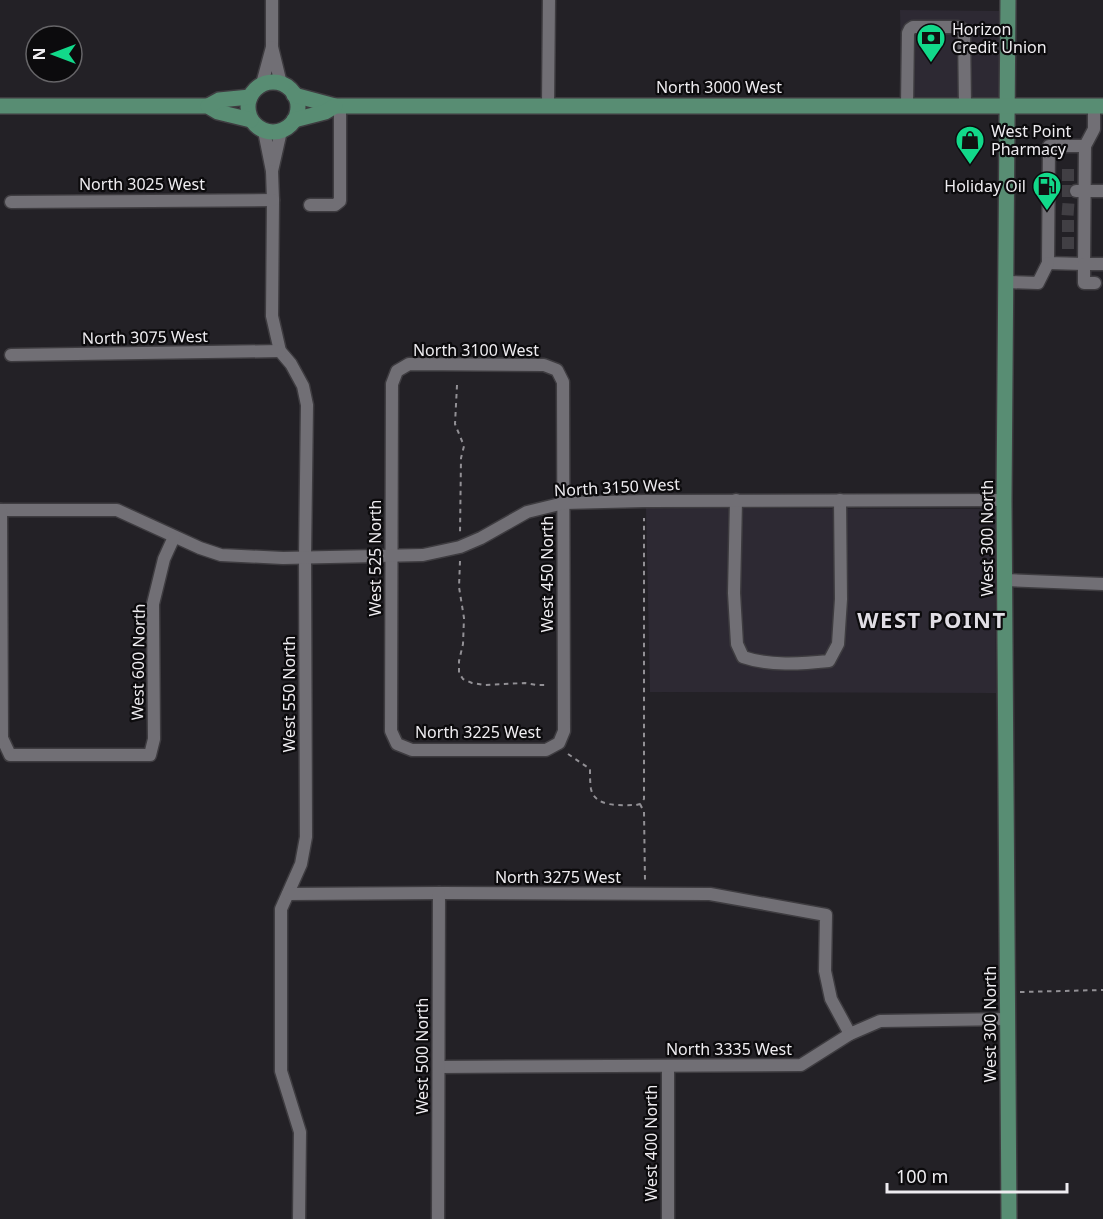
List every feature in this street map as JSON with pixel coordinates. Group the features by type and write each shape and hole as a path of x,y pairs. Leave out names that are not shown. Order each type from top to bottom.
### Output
{"main road":[{"name":"West 300 North","path":"1008,0 1004,500 1009,1219"},
{"path":"270,82 281,84 289,88 294,95 297,114 289,127 273,133 264,131 250,120 248,105 250,97 262,84 270,82"},
{"name":"North 3000 West","path":"294,95 338,106 1099,106"},
{"path":"0,106 208,106 219,100 250,97"},
{"path":"208,106 218,112 250,120"},
{"name":"North 3000 West","path":"294,120 338,106"}],"street":[{"path":"272,0 272,47 281,84"},
{"path":"548,105 549,0"},
{"path":"907,105 908,33 910,29 913,27 958,27 964,33 965,105"},
{"path":"262,84 272,47"},
{"path":"310,205 335,205 340,201 338,106"},
{"path":"1089,283 1080,243 1080,175 1085,146 1094,129 1099,106"},
{"name":"West 550 North","path":"264,131 272,171 272,316 280,351 291,363 303,386 307,405 304,557 306,837 301,864 281,909 281,1071 300,1132 299,1219"},
{"name":"West 550 North","path":"272,171 281,131"},
{"path":"1006,282 1038,283 1048,263 1049,146 1085,146"},
{"path":"1049,175 1062,175"},
{"path":"1048,190 1062,191"},
{"path":"1080,191 1103,191"},
{"name":"North 3025 West","path":"10,202 273,200"},
{"path":"1048,209 1062,209"},
{"path":"1048,225 1062,226"},
{"path":"1048,243 1062,243"},
{"path":"1048,263 1103,264"},
{"name":"North 3075 West","path":"11,355 280,351"},
{"name":"North 3100 West","path":"397,371 409,364 544,365 556,370"},
{"name":"West 450 North","path":"556,370 564,382 564,731 558,743"},
{"name":"West 525 North","path":"397,371 392,384 391,731 398,744"},
{"path":"736,500 734,593 737,645 742,657 758,662 807,663 829,661 838,645 841,599 840,500"},
{"name":"North 3150 West","path":"0,510 117,510 174,537 221,555 283,558 423,555 460,547 527,512 564,503 736,500 1004,500"},
{"name":"West 600 North","path":"0,510 2,738 10,755 150,755 154,739 153,604 164,559 174,537"},
{"path":"1005,580 1103,584"},
{"name":"North 3225 West","path":"398,744 412,750 546,750 558,743"},
{"name":"West 500 North","path":"438,1219 439,893"},
{"name":"North 3275 West","path":"288,894 710,894 826,915 825,971 831,999 850,1034"},
{"name":"North 3335 West","path":"439,1068 801,1065 850,1034 880,1021 1008,1019"},
{"name":"West 400 North","path":"668,1066 668,1219"}],"path":[{"path":"457,385 455,424 464,446 461,458 460,534"},
{"path":"568,754 590,770 591,791 597,800 609,804 636,805 644,799 644,518"},
{"path":"460,561 459,587 464,618 459,673 472,683 484,685 525,683 547,685"},
{"path":"640,804 644,812 645,887"},
{"path":"1008,992 1103,990"}],"shaded area":[{"path":"900,10 999,11 999,98 902,98"},
{"path":"646,508 995,509 996,693 650,692"}],"tunnel":[{"path":"1062,175 1076,175"},
{"path":"1062,191 1076,191"},
{"path":"1062,209 1076,210"},
{"path":"1062,226 1075,226"},
{"path":"1062,243 1075,243"}],"place":[{"name":"Horizon Credit Union","path":"931,64"},
{"name":"West Point Pharmacy","path":"970,166"},
{"name":"Holiday Oil","path":"1047,212"}],"district":[{"name":"WEST POINT","path":"932,619"}]}
